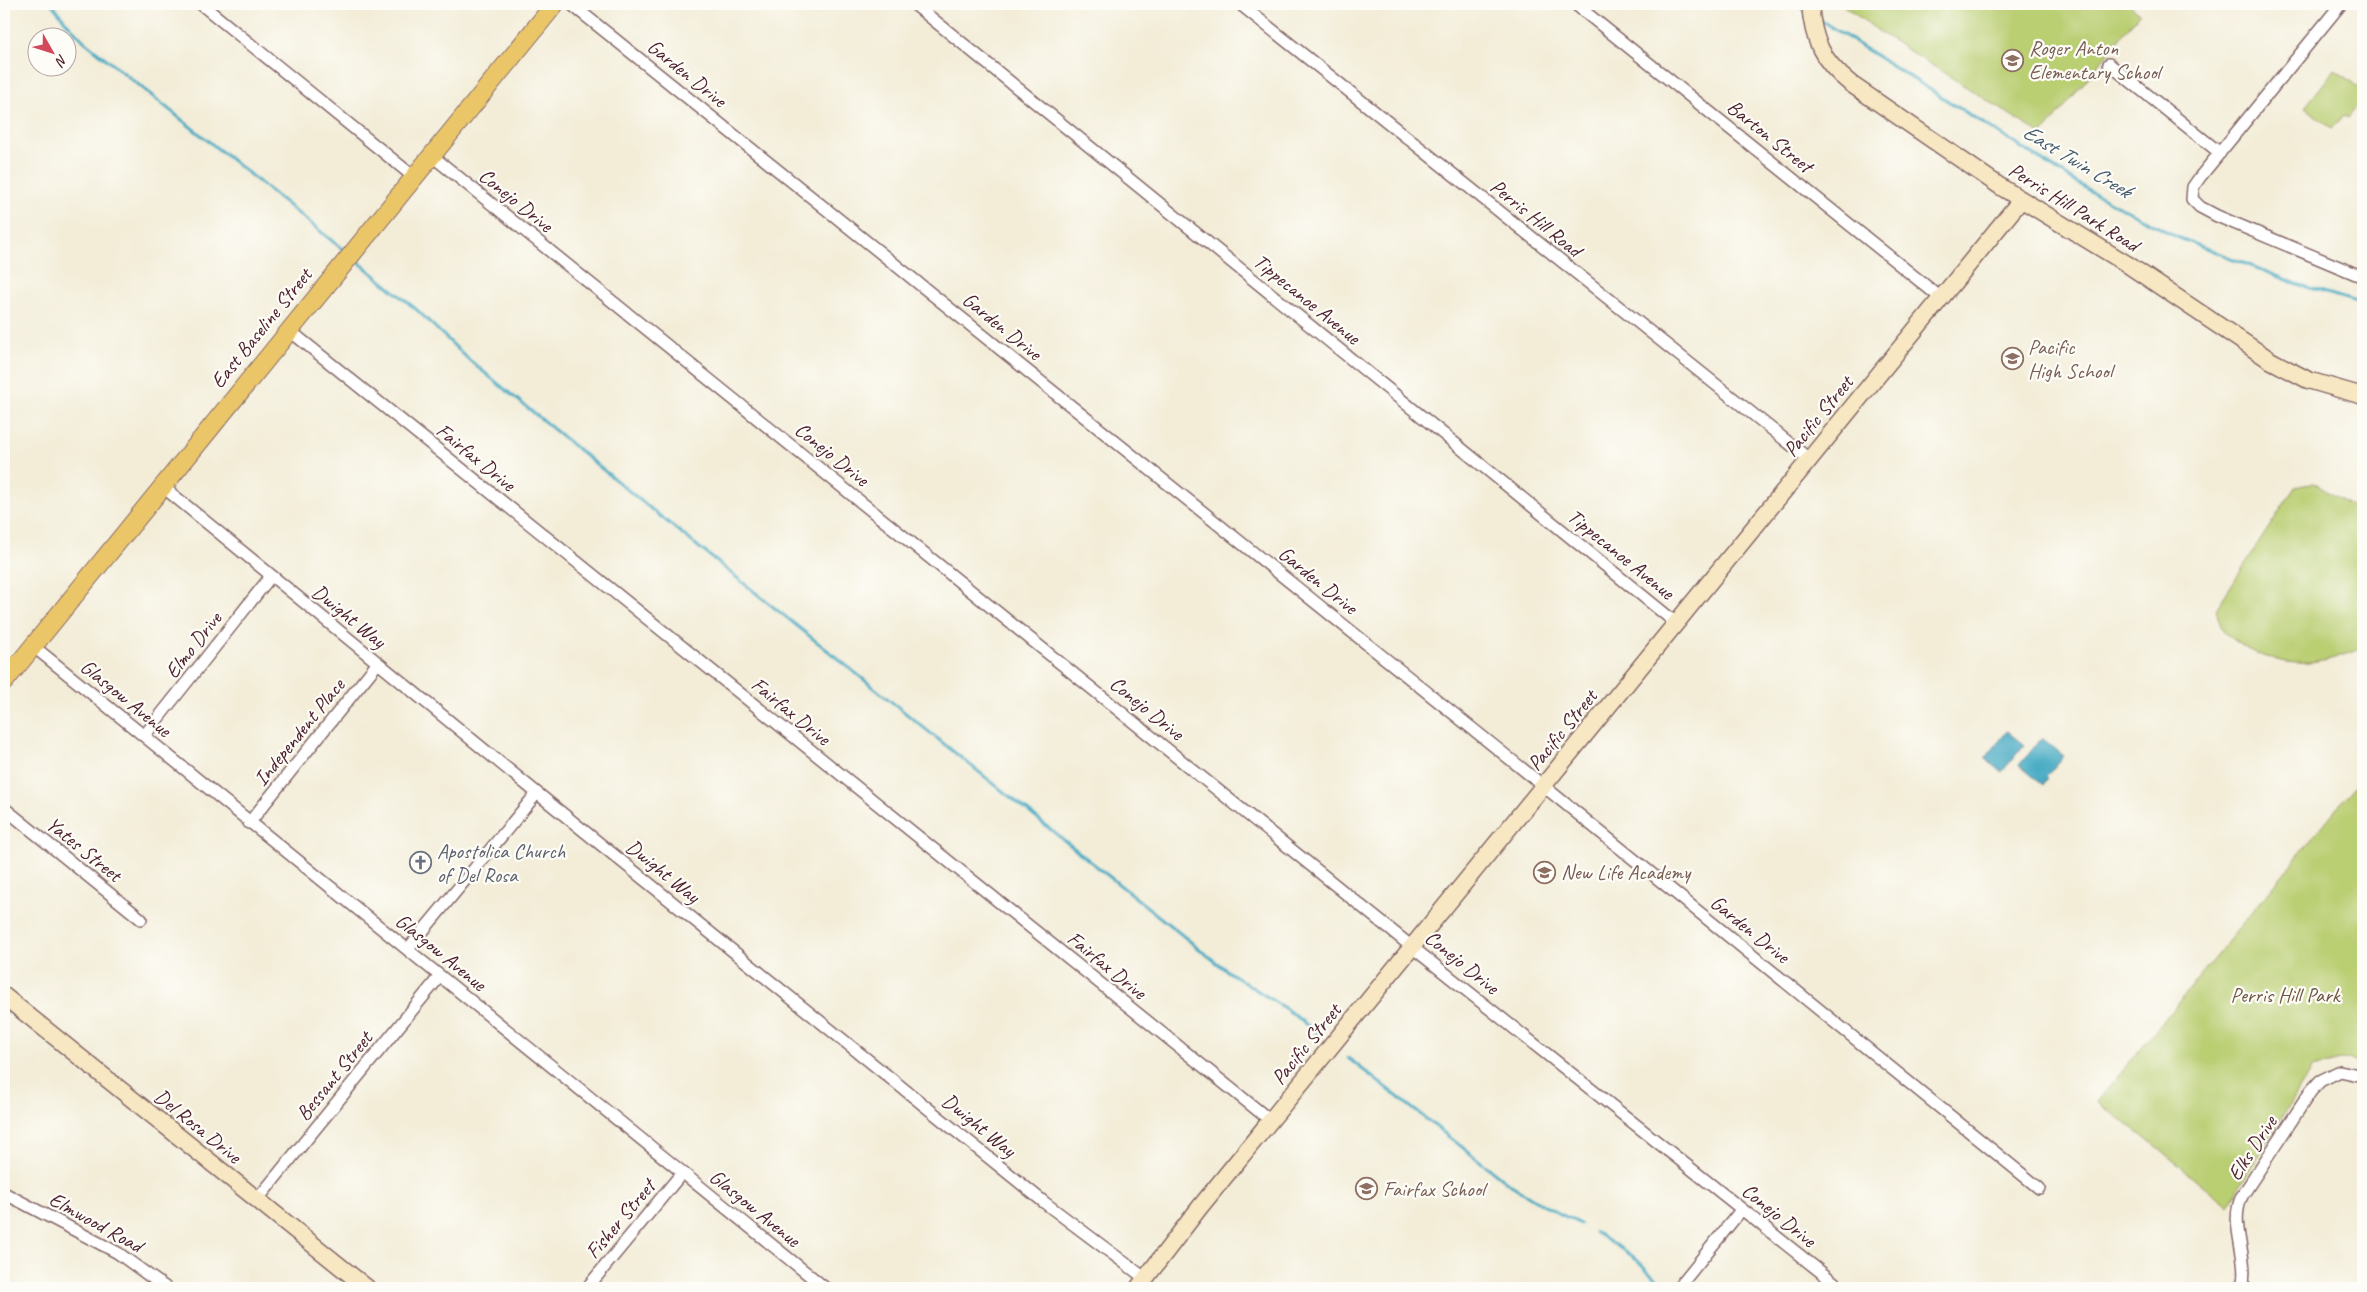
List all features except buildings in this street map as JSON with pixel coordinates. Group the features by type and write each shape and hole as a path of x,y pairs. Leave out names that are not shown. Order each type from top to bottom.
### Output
{"main road":[{"name":"East Baseline Street","path":"4,682 554,4"}],"street":[{"path":"201,4 414,177"},
{"name":"Garden Drive","path":"571,4 1543,786 2039,1188"},
{"name":"Tippecanoe Avenue","path":"914,4 1676,623"},
{"name":"Perris Hill Road","path":"1240,4 1809,460"},
{"name":"Barton Street","path":"1575,4 1941,298"},
{"name":"Perris Hill Park Road","path":"1810,4 1817,44 1836,73 1851,84 2021,200 2127,264 2270,360 2308,380 2363,396"},
{"path":"2342,4 2193,187 2192,198 2200,207 2363,277"},
{"path":"2109,64 2220,153"},
{"name":"Conejo Drive","path":"431,155 1412,947 1841,1288"},
{"name":"Pacific Street","path":"1142,1283 1200,1207 2021,200"},
{"name":"Fairfax Drive","path":"289,330 1271,1121"},
{"name":"Dwight Way","path":"162,486 377,664 1052,1208 1142,1283"},
{"name":"Elmo Drive","path":"144,736 271,576"},
{"name":"Glasgow Avenue","path":"33,646 825,1288"},
{"name":"Independent Place","path":"249,823 377,664"},
{"path":"408,949 537,793"},
{"name":"Yates Street","path":"4,808 141,919"},
{"name":"Bessant Street","path":"257,1200 440,976"},
{"name":"Del Rosa Drive","path":"4,996 366,1288"},
{"name":"Elks Drive","path":"2242,1288 2243,1256 2236,1217 2237,1207 2242,1196 2311,1091 2320,1081 2340,1071 2363,1076"},
{"name":"Fisher Street","path":"587,1288 682,1173"},
{"name":"Elmwood Road","path":"4,1193 118,1253 166,1288"},
{"path":"1680,1286 1742,1209"}],"green space":[{"name":"Roger Anton Elementary School","path":"1841,4 2128,4 2140,13 2042,135 1884,35"},
{"path":"2335,69 2363,91 2363,98 2348,117 2344,115 2332,129 2305,107"},
{"path":"2314,483 2363,514 2363,648 2322,661 2308,663 2286,662 2253,652 2226,634 2216,609 2295,487"},
{"name":"Perris Hill Park","path":"2363,776 2363,1066 2349,1059 2312,1068 2228,1206 2141,1134 2097,1102"}],"water":[{"path":"2007,731 2024,745 2002,772 1985,759"},
{"path":"2042,738 2064,756 2046,777 2048,779 2043,785 2019,765"}],"waterway":[{"path":"52,4 84,41 346,252"},
{"name":"East Twin Creek","path":"1795,4 1806,11"},
{"name":"East Twin Creek","path":"1817,18 2090,191 2177,237 2300,285 2363,304"},
{"path":"355,259 417,310 468,359 635,496 1227,971 1286,1009 1320,1035"},
{"path":"1348,1058 1508,1183 1545,1206 1580,1224"},
{"path":"1595,1232 1634,1257 1665,1288"}],"place":[{"name":"Roger Anton Elementary School","path":"2013,60"},
{"name":"Pacific High School","path":"2012,359"},
{"name":"Apostolica Church of Del Rosa","path":"421,863"},
{"name":"New Life Academy","path":"1545,872"},
{"name":"Fairfax School","path":"1367,1189"}]}
